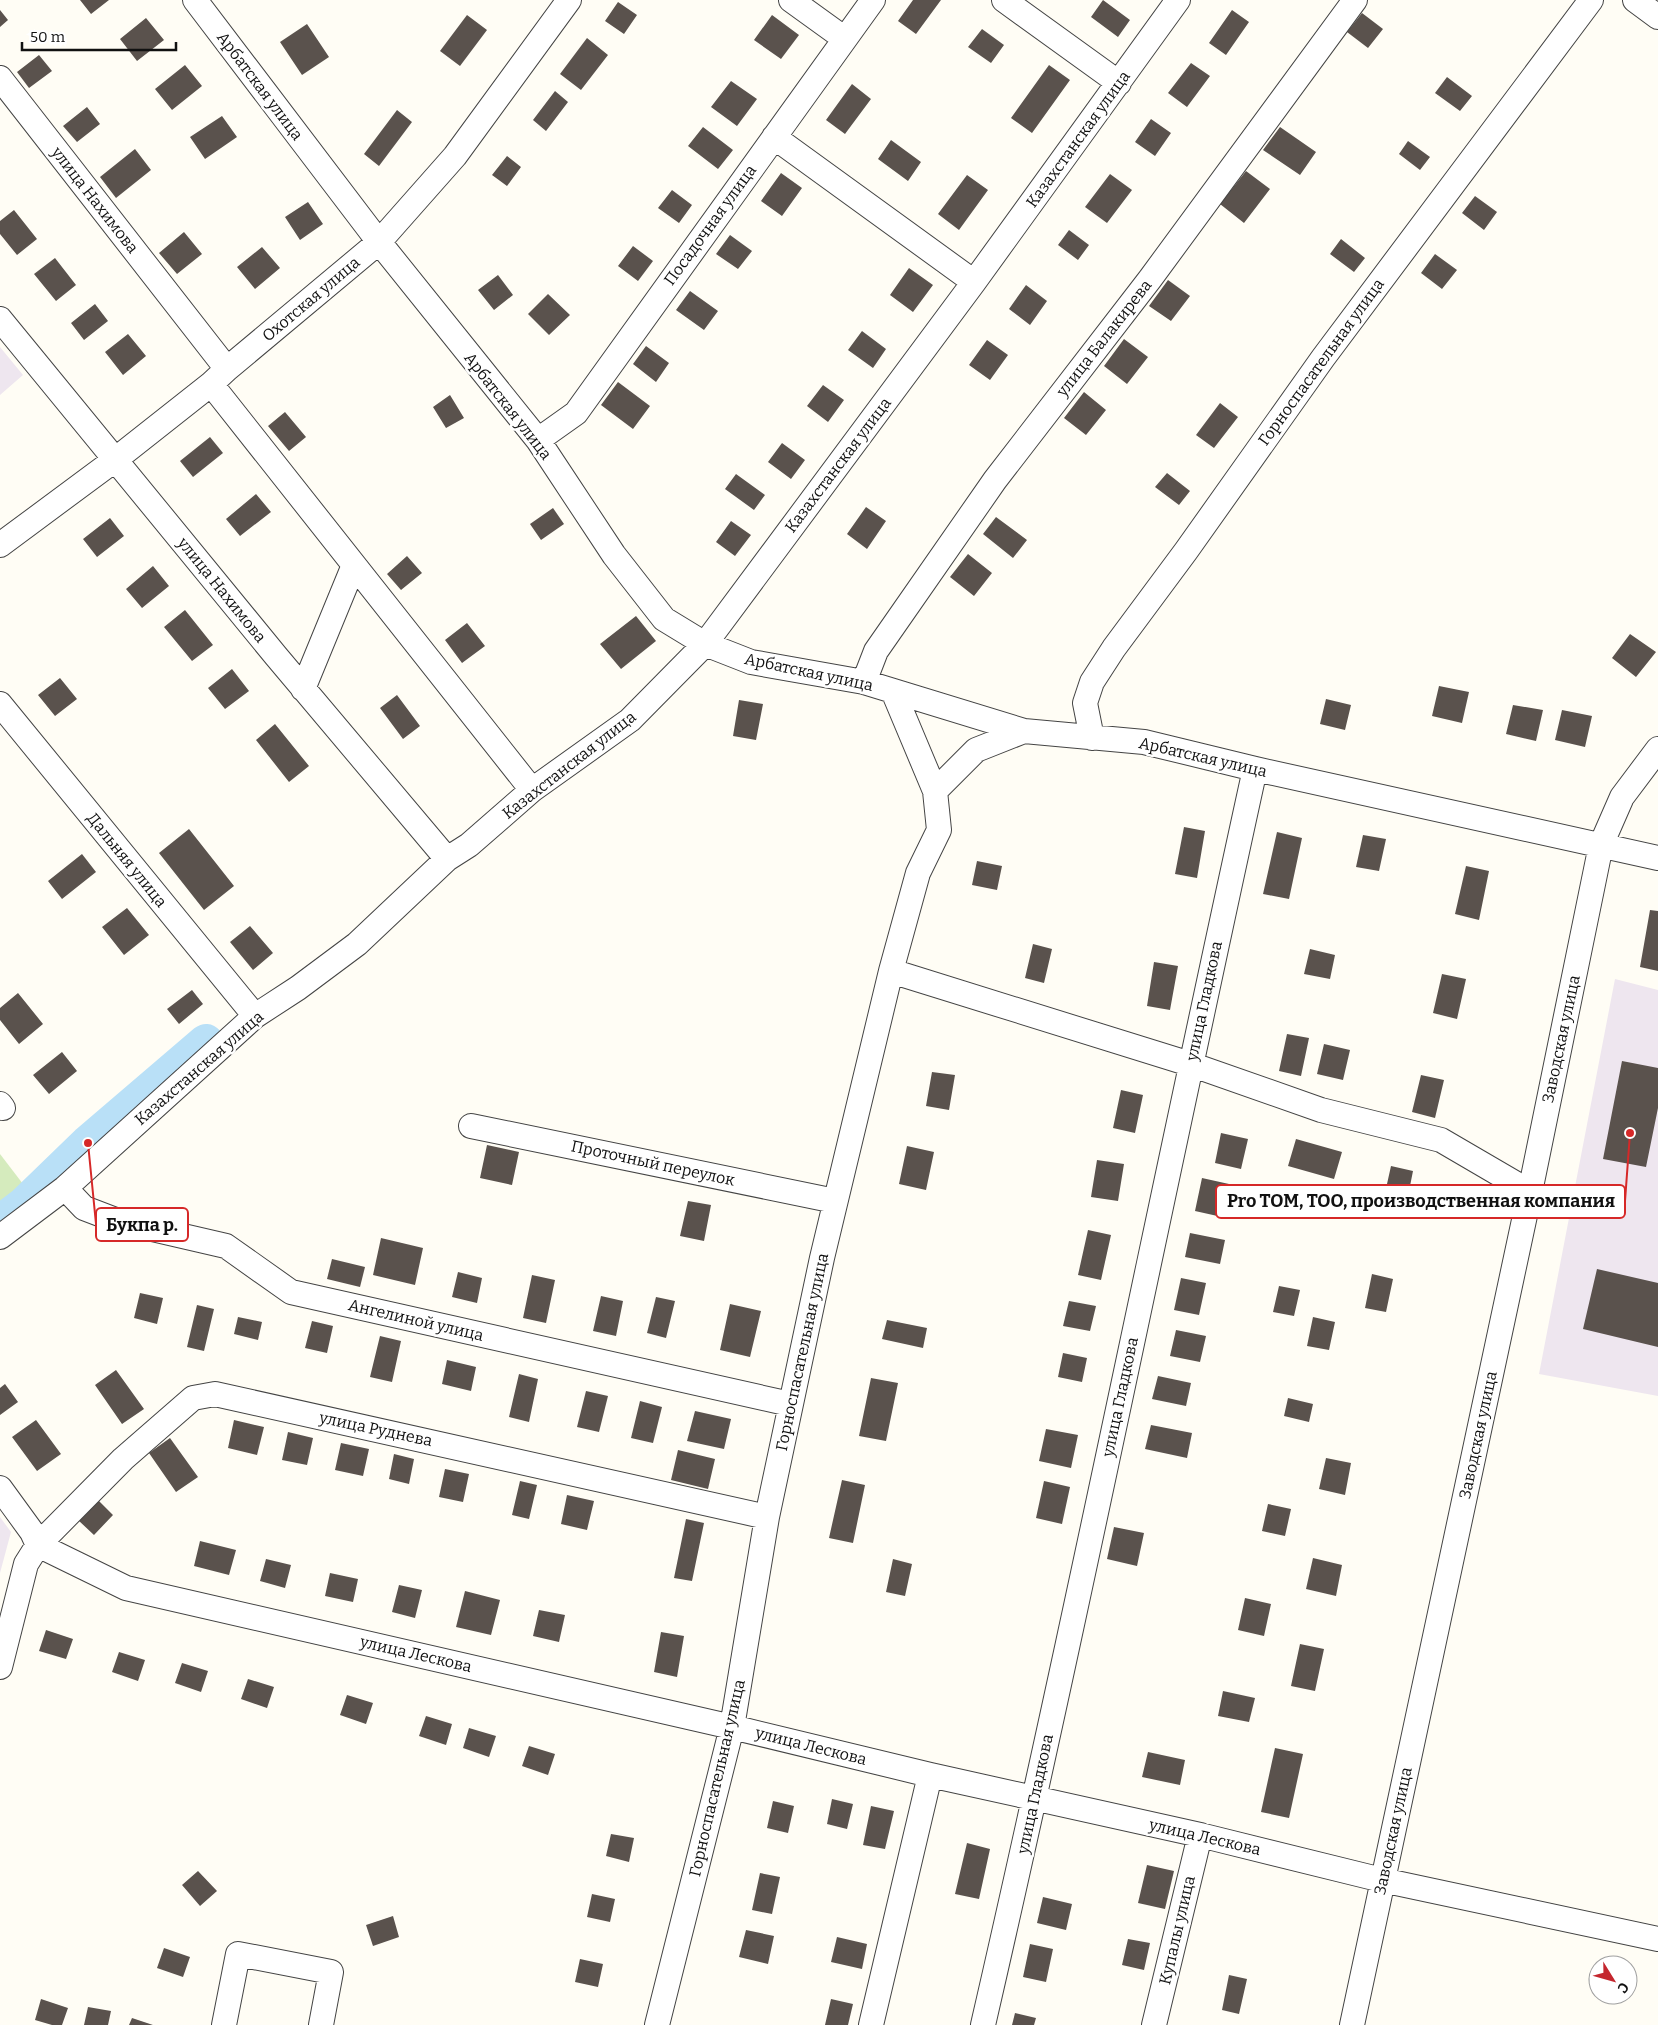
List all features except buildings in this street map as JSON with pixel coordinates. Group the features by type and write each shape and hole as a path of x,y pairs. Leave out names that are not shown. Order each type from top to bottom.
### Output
{"street":[{"name":"Арбатская улица","path":"195,0 379,242 538,440 614,555 664,619 705,644 751,662 864,682 1024,731 1144,742 1256,770 1601,845"},
{"name":"Охотская улица","path":"0,545 116,460 379,242 455,156 569,0"},
{"path":"791,0 845,39"},
{"name":"Посадочная улица","path":"538,440 576,413 873,0"},
{"path":"1004,0 1119,83"},
{"name":"Казахстанская улица","path":"0,1236 65,1188 254,1016 298,988 357,944 447,859 469,845 532,790 630,720 705,644 974,282 1178,0"},
{"name":"улица Балакирева","path":"864,682 876,651 995,480 1150,279 1355,0"},
{"name":"Горноспасательная улица","path":"1092,738 1085,703 1092,682 1114,648 1186,551 1323,358 1591,0"},
{"path":"1635,0 1658,17"},
{"name":"улица Нахимова","path":"0,78 219,376 354,565 532,790"},
{"path":"774,137 974,282"},
{"name":"улица Нахимова","path":"0,319 303,689 447,859"},
{"path":"303,689 354,565"},
{"name":"Горноспасательная улица","path":"657,2025 732,1727 766,1517 835,1201 891,971 918,874 939,830 935,792 893,691"},
{"name":"Дальняя улица","path":"0,704 254,1016"},
{"path":"935,792 976,750 1024,731"},
{"name":"Заводская улица","path":"1352,2025 1530,1192 1601,845 1622,797 1658,748"},
{"name":"улица Гладкова","path":"982,2025 1035,1798 1190,1064 1256,770"},
{"path":"1601,845 1658,858"},
{"path":"891,971 1190,1064 1321,1110 1441,1140 1530,1192"},
{"name":"Проточный переулок","path":"471,1126 835,1201"},
{"name":"Ангелиной улица","path":"65,1188 84,1208 118,1221 226,1246 291,1292 790,1404"},
{"name":"улица Руднева","path":"0,1667 26,1564 38,1545 123,1459 193,1398 215,1394 766,1517"},
{"path":"0,1488 32,1532 38,1545"},
{"name":"улица Лескова","path":"38,1545 126,1588 732,1727 930,1775 1200,1835 1382,1880 1658,1939"},
{"path":"871,2025 930,1775"},
{"name":"Купалы улица","path":"1154,2025 1200,1835"},
{"path":"224,2025 238,1954 331,1972 321,2025"}],"shaded area":[{"path":"0,347 23,375 0,395"},
{"path":"1615,979 1658,990 1658,1396 1539,1374"},
{"path":"0,1517 11,1532 0,1573"}],"green space":[{"path":"0,1154 23,1184 0,1203"}],"waterway":[{"path":"0,1223 25,1204 88,1143 206,1042"}],"place":[{"name":"Pro TOM, ТОО, производственная компания","path":"1630,1133"},
{"name":"Букпа р.","path":"88,1143"}]}
